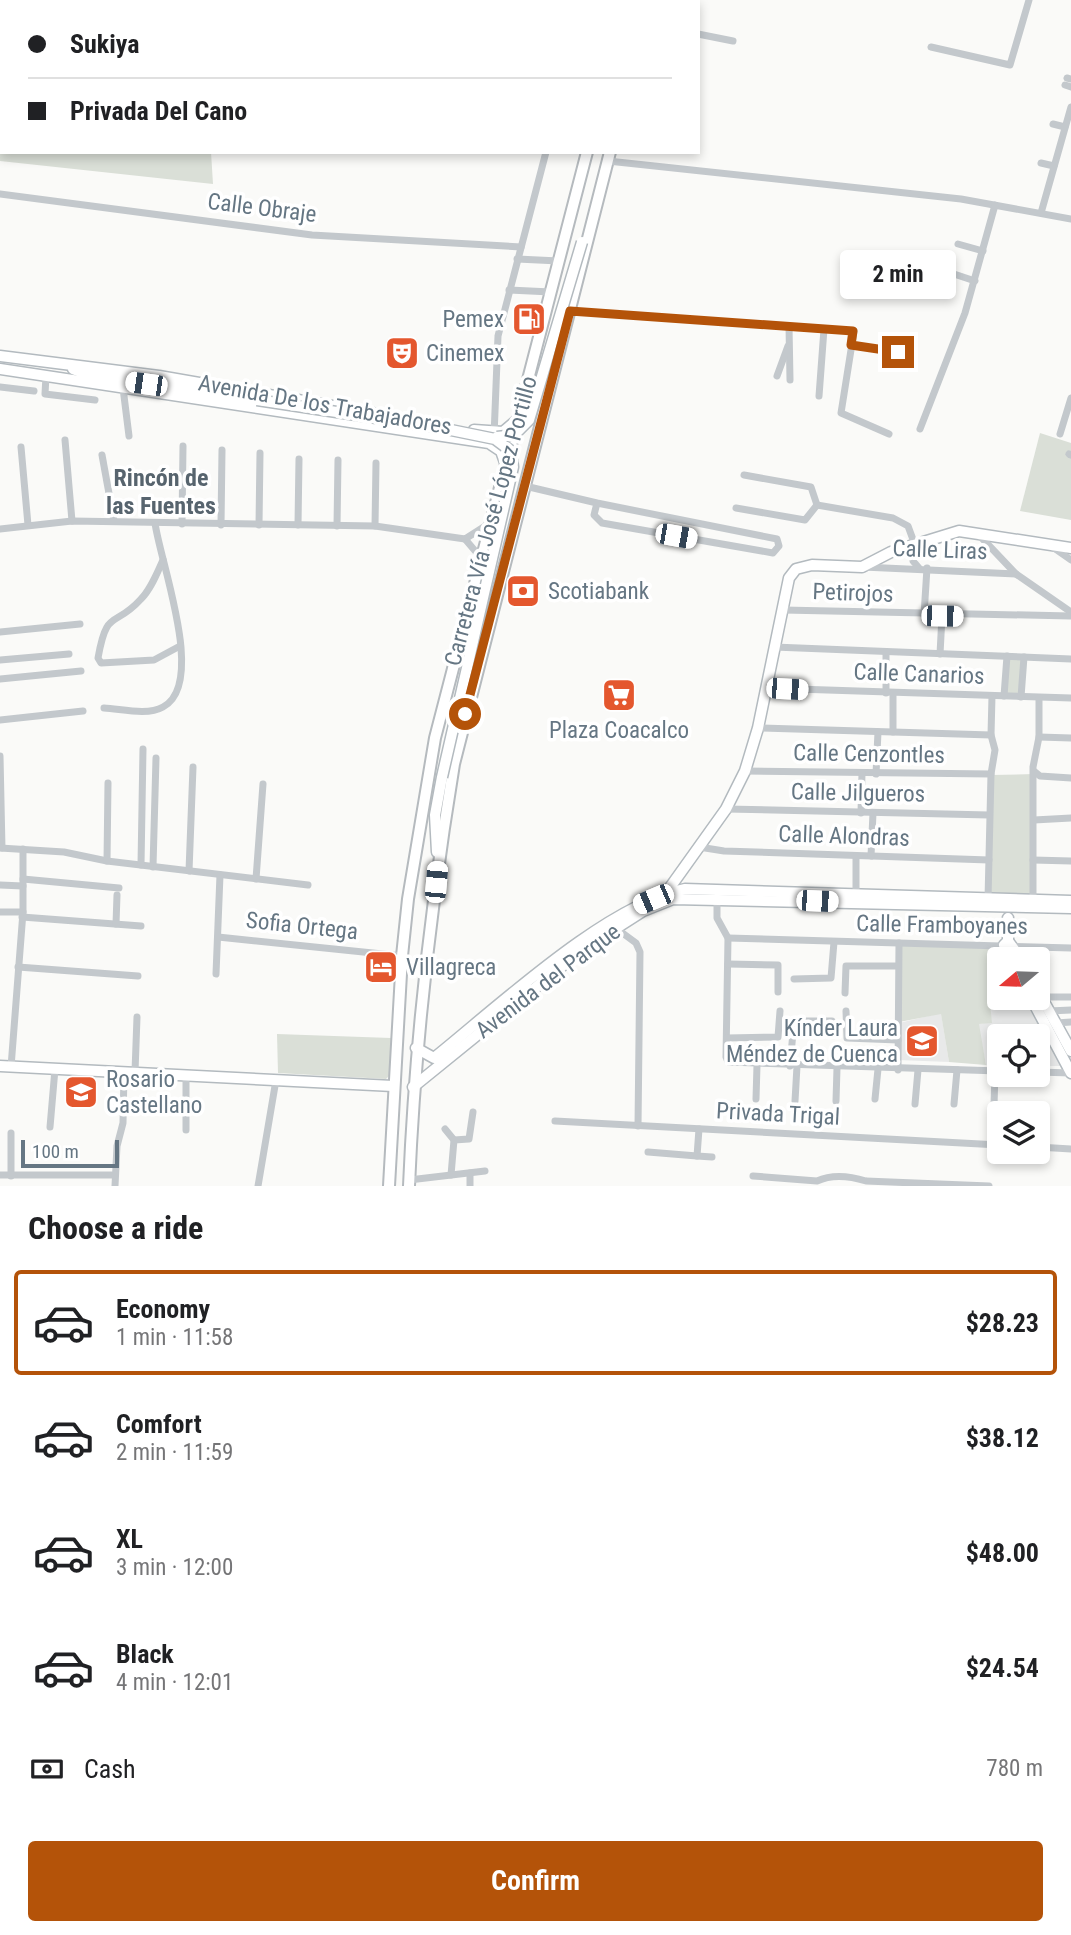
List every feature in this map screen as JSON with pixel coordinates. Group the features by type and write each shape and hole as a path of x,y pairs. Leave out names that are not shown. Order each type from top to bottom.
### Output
{"main road":[{"name":"Carretera Vía José López Portillo","path":"389,1186 402,956 408,899 435,738 586,154"},
{"name":"Carretera Vía José López Portillo","path":"409,1183 416,1048 438,859 465,714 609,157"}],"street":[{"path":"931,47 1010,65 1029,0"},
{"path":"700,34 733,41"},
{"path":"1041,213 1071,107"},
{"path":"1053,124 1065,127"},
{"path":"505,472 505,457 493,445 498,336 545,154"},
{"path":"609,157 995,205 1071,219"},
{"path":"1041,163 1054,166"},
{"path":"247,407 295,410 491,437 514,435 529,420 533,410 601,186"},
{"name":"Calle Obraje","path":"0,194 312,235 521,247"},
{"path":"920,429 975,281 995,205"},
{"path":"958,244 983,251"},
{"path":"517,259 559,261"},
{"path":"951,273 975,281"},
{"path":"509,290 551,292"},
{"path":"570,311 853,331 841,413 889,434"},
{"path":"789,326 790,380"},
{"path":"819,397 824,329"},
{"path":"851,345 898,352"},
{"path":"777,376 788,346"},
{"name":"Avenida De los Trabajadores","path":"0,356 159,376 494,433"},
{"path":"63,366 91,376 436,427 495,439 507,445 513,457 513,467 435,815 438,859"},
{"name":"Avenida De los Trabajadores","path":"0,369 493,445"},
{"path":"46,376 45,394 95,400"},
{"path":"0,387 34,391"},
{"path":"123,388 129,436"},
{"path":"1060,434 1071,398"},
{"path":"494,433 510,429 519,417"},
{"path":"65,440 72,521"},
{"path":"181,524 183,446"},
{"path":"21,447 28,526"},
{"path":"221,525 222,450"},
{"path":"259,525 260,453"},
{"path":"102,455 114,521"},
{"path":"298,525 299,458"},
{"path":"337,526 338,460"},
{"path":"375,526 376,463"},
{"path":"744,475 811,487 817,505"},
{"path":"525,486 777,539 779,546 773,553 602,523 594,515 597,503"},
{"path":"736,508 805,520 817,505"},
{"path":"817,505 893,518 908,526 915,545 913,561 923,568 924,615"},
{"path":"0,528 72,521 375,526 465,538 492,522"},
{"path":"104,708 155,710 172,701 181,686 180,646 155,523"},
{"path":"659,903 726,809 745,771 758,728 789,578 796,569 812,565 862,567 891,552 959,531 1071,548"},
{"path":"976,532 1016,574 1071,614"},
{"path":"465,538 482,559"},
{"path":"1048,543 1071,560"},
{"path":"163,561 143,597 108,623 103,630 98,658 101,663 154,660 180,646"},
{"path":"994,572 1006,563"},
{"name":"Calle Liras","path":"862,567 1016,574"},
{"path":"1047,617 1055,613 1059,603"},
{"name":"Petirojos","path":"783,610 942,616 1047,617 1071,614"},
{"path":"940,654 942,616"},
{"path":"0,632 79,624"},
{"path":"774,647 1071,659"},
{"path":"886,652 892,732"},
{"path":"0,660 69,653"},
{"path":"1004,696 1007,656"},
{"path":"1021,697 1024,657"},
{"path":"0,679 81,671"},
{"name":"Calle Canarios","path":"766,688 1071,698"},
{"path":"992,696 991,735 995,750 989,815 988,903 1008,918"},
{"path":"1008,918 1032,904 1034,754 1039,737 1039,698"},
{"path":"0,720 83,711"},
{"path":"758,728 991,735"},
{"path":"876,774 878,732"},
{"path":"1039,737 1071,738"},
{"path":"141,865 143,749"},
{"path":"0,756 1,848 64,852 107,861 308,885"},
{"path":"153,867 156,758"},
{"path":"189,871 193,767"},
{"name":"Calle Cenzontles","path":"745,771 991,774"},
{"path":"1035,772 1041,776 1071,778"},
{"path":"861,813 862,774"},
{"path":"107,861 108,783"},
{"path":"256,879 263,784"},
{"name":"Calle Jilgueros","path":"726,809 989,815"},
{"path":"871,856 873,813"},
{"path":"1034,820 1071,818"},
{"name":"Calle Alondras","path":"699,847 724,852 989,860"},
{"path":"23,849 23,915 5,1066 393,1086"},
{"path":"856,856 856,895"},
{"path":"1033,860 1071,861"},
{"name":"Sofia Ortega","path":"220,875 218,937 402,956"},
{"path":"0,885 23,883 118,891 116,924"},
{"name":"Avenida del Parque","path":"414,1087 639,904 666,893 685,889 988,903"},
{"name":"Avenida del Parque","path":"416,1048 434,1058 578,944 659,903 686,897 1032,904 1071,908"},
{"path":"717,898 716,918 728,938 728,1062 837,1068 987,1071"},
{"name":"Avenida del Parque","path":"1032,904 1071,901"},
{"path":"0,912 141,926"},
{"path":"1008,918 1009,947"},
{"path":"613,926 636,943 640,952 638,1126"},
{"path":"216,974 218,937"},
{"name":"Calle Framboyanes","path":"728,938 1008,944 1071,948"},
{"path":"794,979 831,978 834,942"},
{"path":"898,1070 899,943"},
{"path":"728,964 778,965 778,992"},
{"path":"845,993 846,966 898,966"},
{"path":"18,967 138,976"},
{"path":"1050,996 1071,998"},
{"path":"1044,1010 1071,1073 1050,1072"},
{"path":"1071,1010 1049,1011 1071,1051"},
{"path":"846,1011 847,1038 898,1040"},
{"path":"727,1038 778,1037 780,1012"},
{"path":"135,1072 137,1017"},
{"path":"795,1101 794,1021 832,1021"},
{"path":"1056,1023 1071,1022"},
{"path":"756,1098 757,1065"},
{"path":"836,1101 837,1068"},
{"path":"50,1127 55,1069"},
{"path":"876,1099 877,1069"},
{"path":"915,1104 918,1070"},
{"path":"954,1104 957,1070"},
{"path":"115,1186 117,1146 123,1123 124,1072"},
{"path":"186,1075 186,1130"},
{"path":"258,1186 262,1177 276,1080"},
{"path":"454,1140 469,1139 473,1112"},
{"name":"Privada Trigal","path":"555,1121 987,1144"},
{"path":"445,1129 454,1140 451,1175"},
{"path":"697,1156 699,1129"},
{"path":"10,1176 11,1133"},
{"path":"1050,1148 1071,1149"},
{"path":"648,1152 712,1157"},
{"path":"409,1183 485,1171"},
{"path":"470,1173 470,1186"},
{"path":"0,1175 115,1175"},
{"path":"753,1176 820,1184 826,1177 853,1177 866,1181 948,1186 953,1182 989,1186"},
{"path":"854,1186 866,1181"}],"shaded area":[{"path":"0,154 211,154 213,184 0,161"},
{"path":"1040,433 1071,443 1071,520 1020,511"},
{"path":"1007,656 1024,657 1021,697 1004,696"},
{"path":"1035,774 1033,900 988,899 992,775"},
{"path":"899,943 987,948 987,1010 991,1010 992,1023 979,1024 986,1065 949,1062 941,1014 899,1022"},
{"path":"990,1010 1030,1010 1038,1024 987,1024 986,1065 978,1024 991,1022"},
{"name":"Kínder Laura Méndez de Cuenca","path":"941,1013 949,1062 898,1060 899,1023"},
{"path":"277,1034 391,1038 390,1075 386,1079 278,1073"},
{"path":"1050,1044 1063,1066 1050,1066"}],"place":[{"name":"Pemex","path":"529,319"},
{"name":"Cinemex","path":"402,353"},
{"name":"Scotiabank","path":"523,591"},
{"name":"Plaza Coacalco","path":"619,695"},
{"name":"Villagreca","path":"381,967"},
{"name":"Kínder Laura Méndez de Cuenca","path":"922,1041"},
{"name":"Rosario Castellano","path":"81,1092"}],"district":[{"name":"Rincón de las Fuentes","path":"161,492"}],"route":[{"path":"465,714 570,311 853,331 851,345 898,352"}]}
